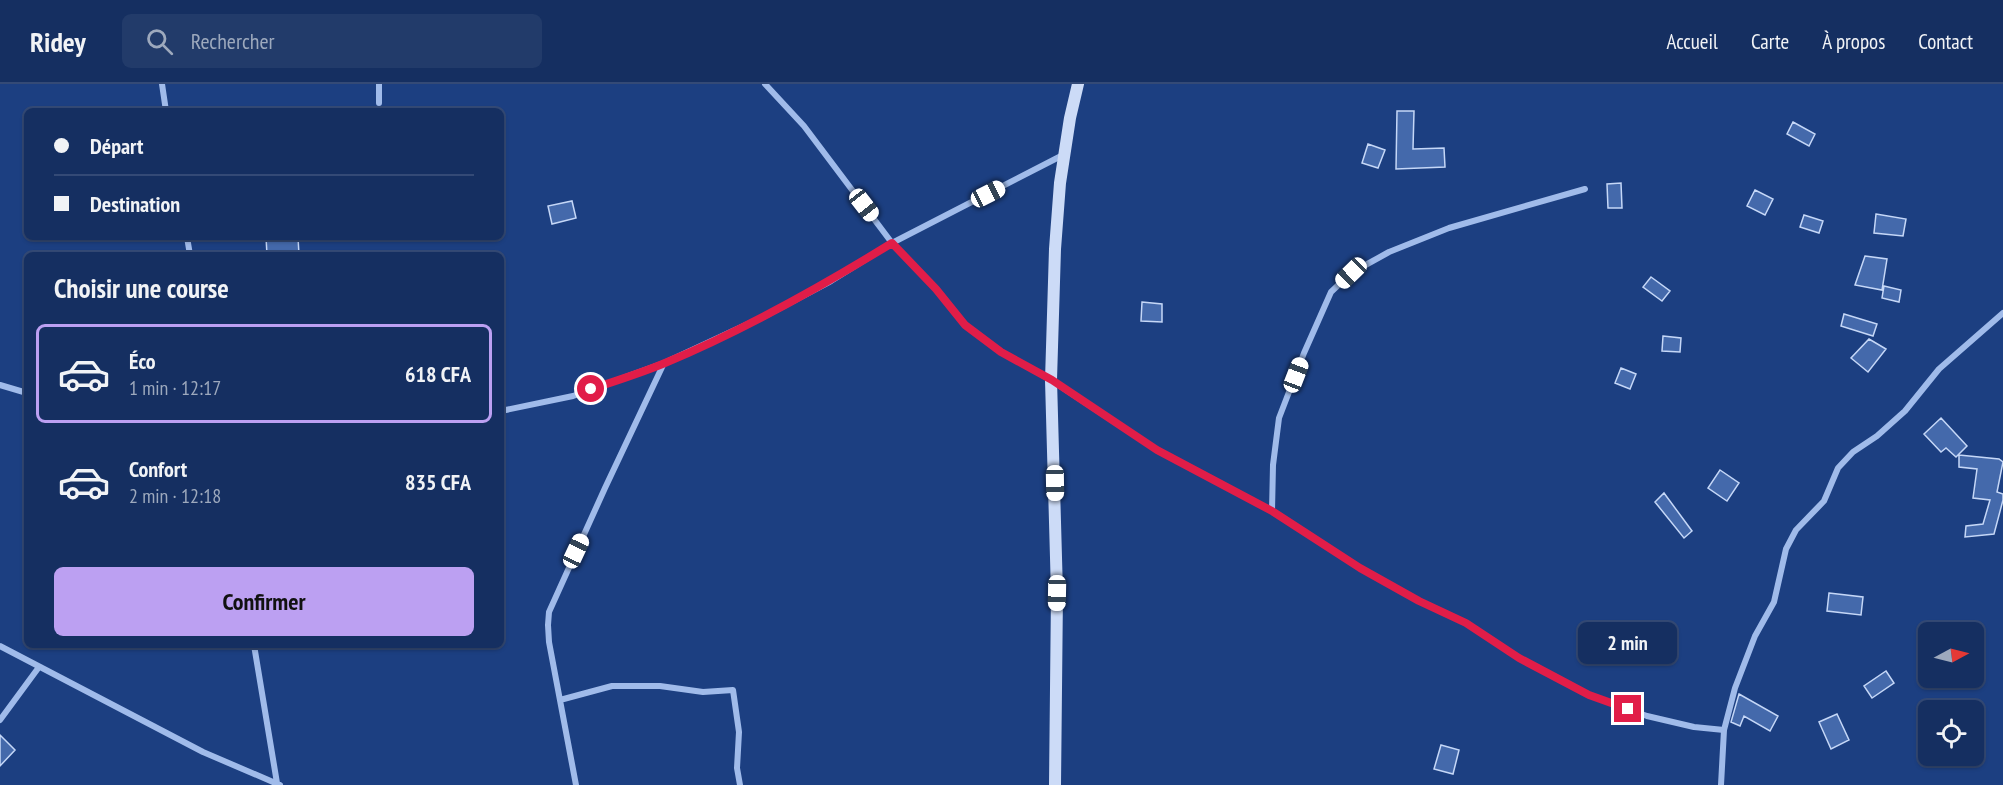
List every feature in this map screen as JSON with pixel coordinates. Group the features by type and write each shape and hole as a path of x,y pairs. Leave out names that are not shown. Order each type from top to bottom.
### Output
{"main road":[{"path":"1055,785 1057,593 1052,380 1055,249 1064,154 1078,84"}],"street":[{"path":"162,84 166,108"},
{"path":"379,84 379,103"},
{"path":"765,84 804,126 892,243 936,289 965,325 1001,352 1052,380 1157,450 1272,511 1360,568 1419,601 1466,623 1519,658 1589,695 1647,716 1694,727 1724,730"},
{"path":"504,410 573,396 664,363 773,312 831,281 892,243 1064,154"},
{"path":"1272,511 1273,465 1279,418 1331,292 1351,273 1389,252 1449,228 1585,189"},
{"path":"1721,785 1724,730 1735,688 1755,636 1774,602 1786,549 1796,530 1824,501 1838,468 1853,452 1877,436 1905,411 1939,369 2003,313"},
{"path":"576,785 549,642 549,612 664,363"},
{"path":"0,385 24,392"},
{"path":"0,646 203,752 278,784"},
{"path":"255,648 278,784"},
{"path":"0,720 39,667"},
{"path":"560,700 612,686 660,686 703,692 733,690 739,732 737,768 740,785"}],"building":[{"path":"1397,111 1414,111 1413,149 1444,148 1445,167 1396,169"},
{"path":"1793,122 1815,134 1809,146 1787,134"},
{"path":"1368,144 1385,150 1378,168 1362,163"},
{"path":"1621,183 1622,208 1608,208 1607,184"},
{"path":"1755,190 1773,199 1765,215 1747,206"},
{"path":"572,201 576,218 552,224 548,206"},
{"path":"1876,214 1906,219 1903,236 1874,233"},
{"path":"1804,215 1823,221 1819,233 1800,227"},
{"path":"266,240 298,240 299,252 267,252"},
{"path":"1865,256 1887,259 1882,290 1855,285"},
{"path":"1651,277 1670,291 1662,301 1643,287"},
{"path":"1884,286 1901,290 1899,302 1882,298"},
{"path":"1142,302 1162,304 1162,322 1141,321"},
{"path":"1844,314 1877,324 1873,336 1841,326"},
{"path":"1663,336 1681,338 1680,352 1662,351"},
{"path":"1869,339 1886,349 1868,372 1851,358"},
{"path":"1621,368 1636,374 1630,389 1615,383"},
{"path":"1941,418 1967,446 1956,457 1946,448 1941,452 1924,434"},
{"path":"1959,455 1999,459 2003,462 1997,492 2003,494 2003,500 1994,534 1965,537 1966,526 1983,524 1990,500 1973,498 1977,469 1959,467"},
{"path":"1720,470 1739,483 1727,501 1708,488"},
{"path":"1664,493 1692,531 1684,538 1655,502"},
{"path":"1829,593 1863,597 1861,615 1827,611"},
{"path":"1886,671 1894,683 1872,698 1864,686"},
{"path":"1739,694 1778,716 1770,731 1744,716 1740,726 1731,722"},
{"path":"1837,714 1849,740 1831,749 1819,722"},
{"path":"0,735 15,750 0,766"},
{"path":"1441,745 1459,750 1453,774 1434,769"}],"route":[{"path":"591,389 664,363 763,317 831,281 892,243 936,289 965,325 1001,352 1052,380 1157,450 1272,511 1360,568 1419,601 1466,623 1519,658 1589,695 1628,709"}]}
